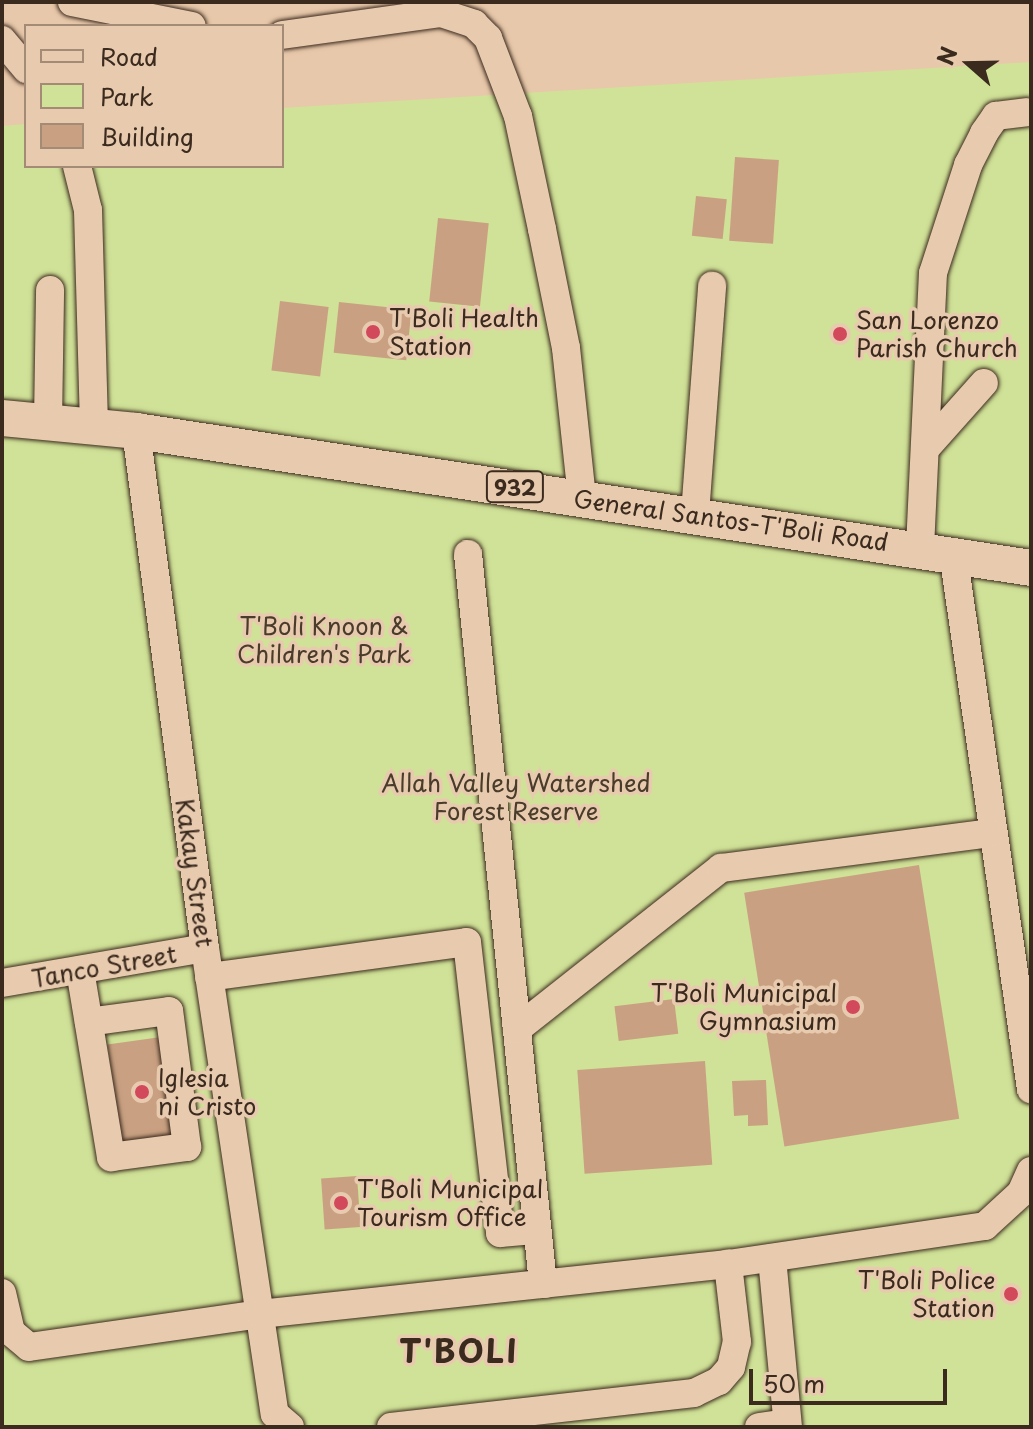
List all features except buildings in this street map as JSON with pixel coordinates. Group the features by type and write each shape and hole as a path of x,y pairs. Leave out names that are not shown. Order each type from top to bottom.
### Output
{"main road":[{"name":"General Santos-T'Boli Road","path":"2,418 136,431 936,550 1031,568"}],"street":[{"path":"72,2 182,24"},
{"path":"284,35 441,13 474,24 488,38 518,116 542,229 566,348 582,497"},
{"path":"2,40 24,67"},
{"path":"1027,112 996,116 984,133 942,240 933,273 926,448 936,550 990,833 1031,1089"},
{"path":"78,168 88,210 94,427"},
{"path":"695,514 712,286"},
{"path":"48,422 50,290"},
{"path":"926,448 984,383"},
{"name":"Kakay Street","path":"136,431 209,977 275,1414 290,1427"},
{"path":"468,554 543,1284"},
{"path":"517,1029 721,868 990,833"},
{"path":"209,977 467,942 500,1233 537,1230"},
{"name":"Tanco Street","path":"2,983 205,948"},
{"path":"80,970 111,1157 187,1147 169,1011 89,1022"},
{"path":"2,1293 11,1332 29,1347 260,1314 728,1264 985,1226 1003,1216 1031,1171"},
{"path":"759,1427 788,1425 772,1258"},
{"path":"391,1427 694,1393 719,1381 731,1367 737,1342 728,1264"}],"green space":[{"name":"Allah Valley Watershed Forest Reserve","path":"1031,62 1031,1427 2,1427 2,126 24,124 24,168 284,168 284,108"}],"place":[{"name":"T'Boli Health Station","path":"373,332"},
{"name":"San Lorenzo Parish Church","path":"840,334"},
{"name":"T'Boli Municipal Gymnasium","path":"853,1007"},
{"name":"Iglesia ni Cristo","path":"142,1092"},
{"name":"T'Boli Municipal Tourism Office","path":"341,1203"},
{"name":"T'Boli Police Station","path":"1011,1294"}],"district":[{"name":"T'BOLI","path":"459,1350"}],"park label":[{"name":"T'Boli Knoon & Children's Park","path":"324,640"}]}
